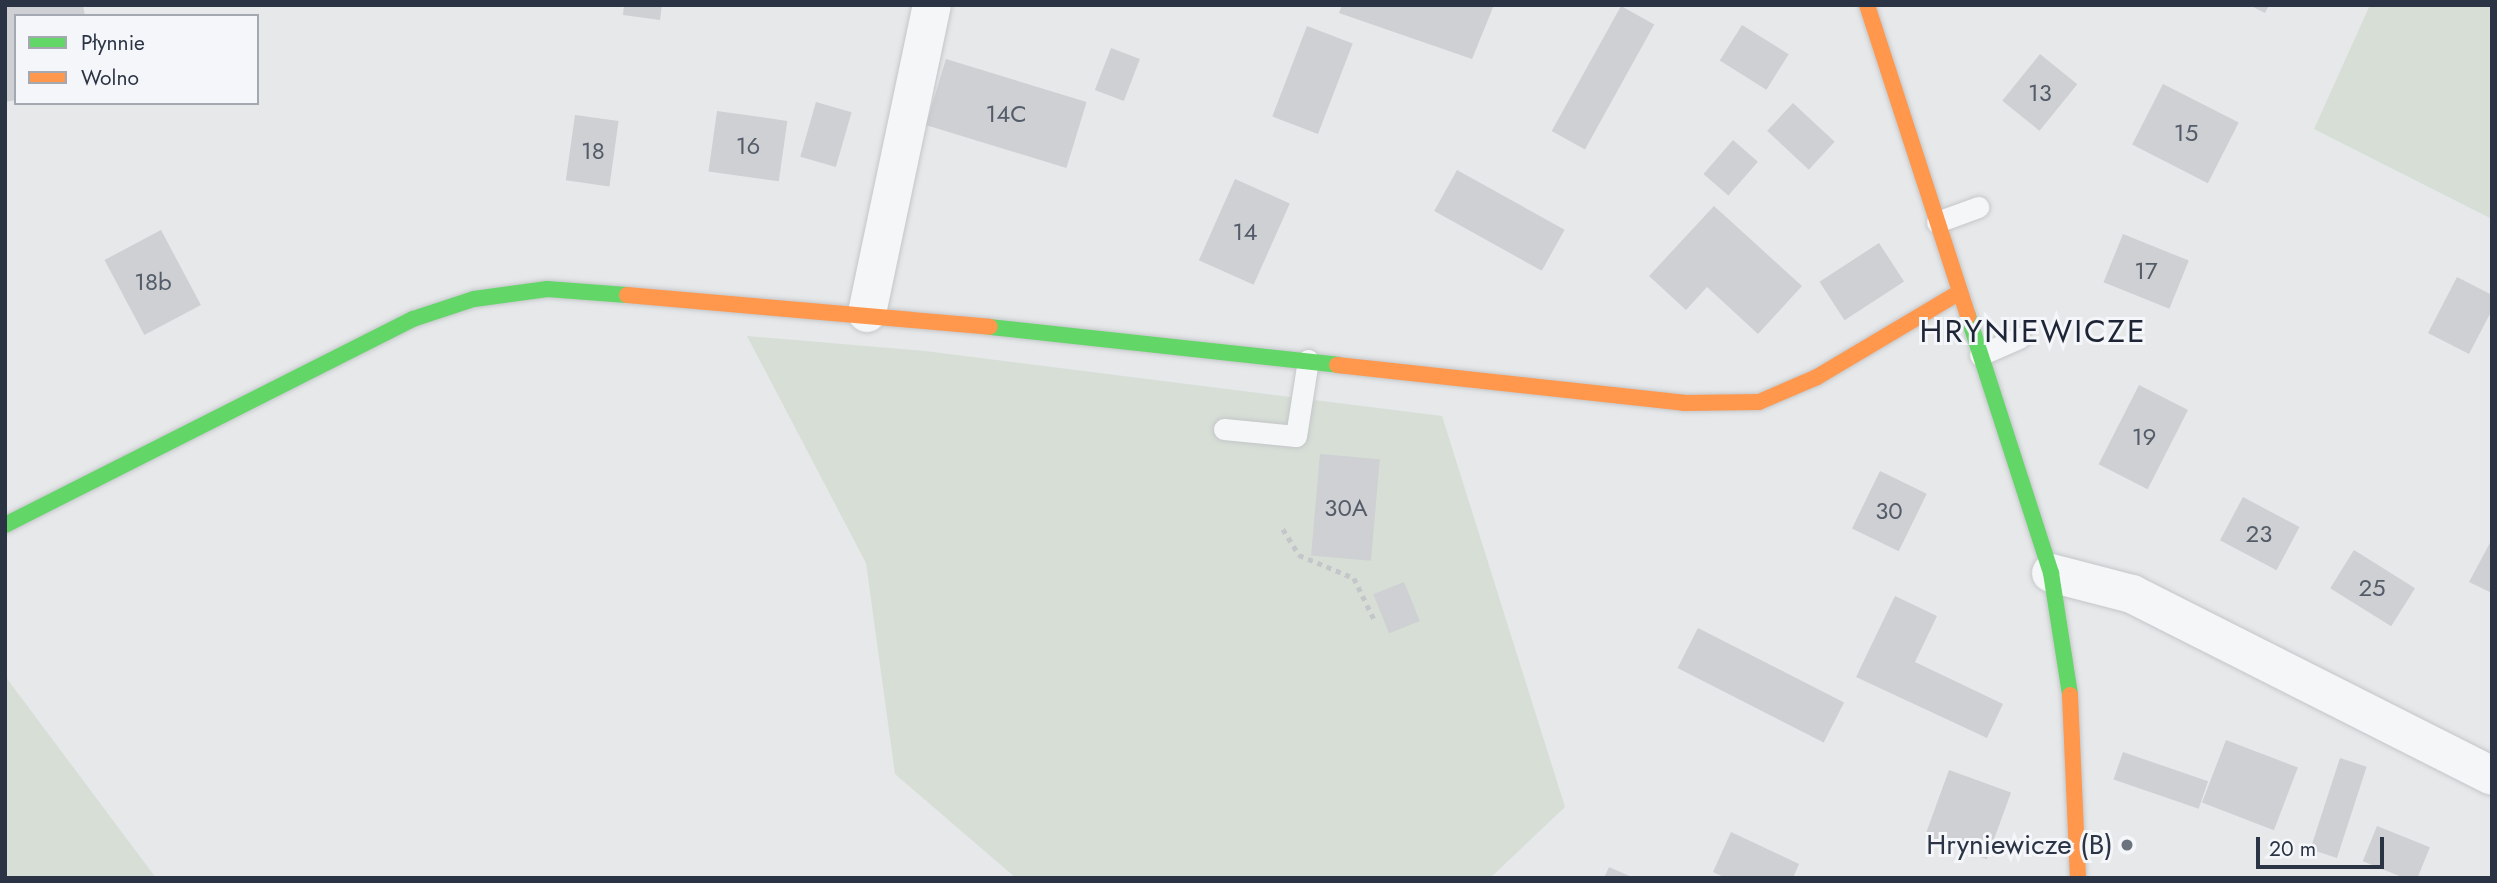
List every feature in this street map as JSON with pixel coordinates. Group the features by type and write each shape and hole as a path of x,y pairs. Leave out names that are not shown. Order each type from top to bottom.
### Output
{"street":[{"path":"867,313 932,5"},
{"path":"1867,5 2051,573 2073,712 2078,878"},
{"path":"5,525 413,319 474,299 547,289 867,313 1684,403 1759,402 1817,377 1960,292"},
{"path":"2051,573 2132,594 2492,776"}],"lane":[{"path":"1937,222 1978,207"},
{"path":"1980,355 2020,338"},
{"path":"1224,429 1296,436 1308,360"}],"path":[{"path":"1283,529 1299,555 1354,578 1375,621"}],"shaded area":[{"path":"2370,5 2492,5 2492,219 2314,129"},
{"path":"747,336 925,351 1442,416 1565,807 1490,878 1016,878 895,774 866,563"},
{"path":"5,676 156,878 5,878"}],"building":[{"path":"5,5 83,5 85,14 14,14 14,100 5,102"},
{"path":"624,5 662,5 660,20 623,15"},
{"path":"1342,5 1494,5 1472,59 1339,13"},
{"path":"2249,5 2269,5 2265,13"},
{"path":"1621,6 1654,24 1585,149 1552,131"},
{"path":"1742,25 1789,54 1766,90 1720,61"},
{"path":"1307,26 1353,44 1318,134 1272,117"},
{"path":"1111,48 1140,59 1124,101 1095,90"},
{"path":"2040,54 2077,84 2040,131 2002,101"},
{"path":"946,59 1087,102 1066,168 926,125"},
{"path":"2163,84 2239,123 2208,183 2132,145"},
{"path":"816,102 852,112 836,167 800,157"},
{"path":"1793,103 1835,142 1809,170 1767,131"},
{"path":"717,111 787,121 779,181 709,171"},
{"path":"575,115 619,121 609,186 566,180"},
{"path":"1733,140 1758,162 1728,196 1703,174"},
{"path":"1457,170 1565,230 1542,271 1434,211"},
{"path":"1235,179 1290,203 1254,285 1199,260"},
{"path":"1714,206 1802,286 1758,334 1707,287 1686,310 1649,276"},
{"path":"161,230 201,305 144,335 104,260"},
{"path":"2123,234 2189,261 2169,309 2104,282"},
{"path":"1879,243 1904,282 1845,320 1819,282"},
{"path":"2457,277 2492,295 2492,310 2469,354 2428,333"},
{"path":"2139,385 2188,410 2148,489 2099,464"},
{"path":"1320,454 1380,459 1371,561 1311,556"},
{"path":"1880,471 1927,494 1899,551 1852,529"},
{"path":"2243,497 2300,527 2277,570 2220,540"},
{"path":"2492,539 2492,593 2469,582"},
{"path":"2354,550 2415,588 2391,626 2330,588"},
{"path":"1404,582 1420,621 1389,633 1373,594"},
{"path":"1895,596 1937,616 1915,662 2003,704 1987,738 1856,677"},
{"path":"1698,628 1844,702 1824,743 1678,668"},
{"path":"2226,740 2298,768 2274,830 2202,803"},
{"path":"2123,752 2208,781 2199,809 2114,779"},
{"path":"2340,758 2367,767 2337,858 2310,849"},
{"path":"1949,770 2011,793 1987,859 1925,837"},
{"path":"2377,826 2430,847 2417,878 2404,878 2363,861"},
{"path":"1731,832 1799,864 1793,878 1726,878 1713,872"},
{"path":"1609,867 1634,878 1604,878"}],"traffic: fast":[{"path":"5,525 413,319 474,299 547,289 627,295"},
{"path":"1968,316 2051,573 2070,695"},
{"path":"990,327 1337,365"}],"traffic: slow":[{"path":"1867,5 1968,316"},
{"path":"1337,365 1684,403 1759,402 1817,377 1960,292"},
{"path":"627,295 990,327"},
{"path":"2070,695 2078,878"}],"place":[{"name":"Hryniewicze (B)","path":"2127,845"}],"district":[{"name":"HRYNIEWICZE","path":"2033,331"}]}
